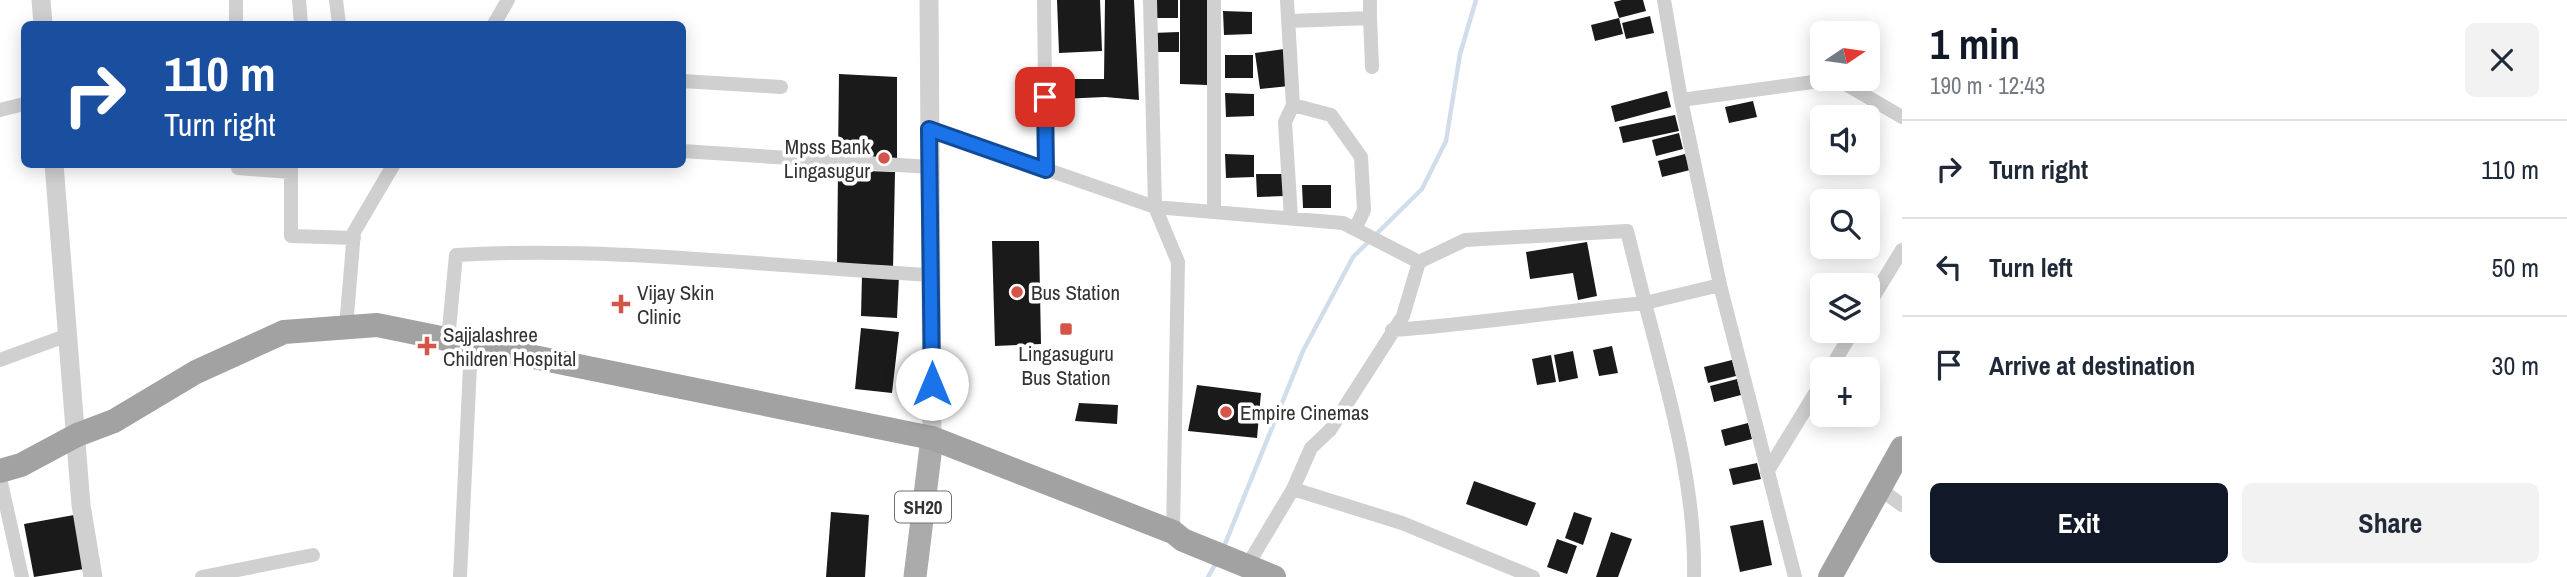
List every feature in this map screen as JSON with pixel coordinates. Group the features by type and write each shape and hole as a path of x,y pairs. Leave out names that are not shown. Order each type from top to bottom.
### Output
{"highway":[{"path":"0,471 21,465 76,435 114,421 197,372 284,332 377,325 932,438 1274,577"},
{"path":"1830,577 1902,448"}],"main road":[{"name":"SH20","path":"915,577 932,438"}],"street":[{"path":"41,0 43,21"},
{"path":"236,0 236,21"},
{"path":"299,0 301,21"},
{"path":"336,0 339,21"},
{"path":"496,21 508,0"},
{"path":"929,0 932,438"},
{"path":"1044,0 1046,170"},
{"path":"1150,0 1155,207 1178,262 1178,536"},
{"path":"1214,0 1214,211"},
{"path":"1287,0 1293,105 1285,122 1291,218"},
{"path":"1370,0 1372,67"},
{"path":"1664,0 1681,100 1720,285 1795,577"},
{"path":"1290,21 1370,18"},
{"path":"686,81 781,87"},
{"path":"1681,100 1810,83"},
{"path":"1857,91 1902,117"},
{"path":"0,110 21,105"},
{"path":"1293,105 1331,115 1361,157 1364,210 1349,226"},
{"path":"929,129 1155,207 1291,218 1349,226 1419,262"},
{"path":"686,151 930,167"},
{"path":"54,168 81,505 93,577"},
{"path":"238,168 291,168 291,236 354,238"},
{"path":"346,327 354,232 392,168"},
{"path":"1244,566 1293,489 1311,449 1330,430 1403,316 1419,262 1465,240 1627,231 1670,400 1695,531 1694,577"},
{"path":"1880,286 1902,250"},
{"path":"460,577 456,255 511,252 598,253 931,275"},
{"path":"1392,330 1468,325 1645,303 1720,285"},
{"path":"0,360 68,335"},
{"path":"1767,472 1810,402"},
{"path":"0,478 22,577"},
{"path":"1293,489 1402,523 1533,577"},
{"path":"1880,489 1902,505"},
{"path":"202,577 313,555"}],"building":[{"path":"1057,0 1100,0 1102,51 1059,53"},
{"path":"1105,0 1134,0 1139,100 1105,97 1060,99 1060,79 1104,79"},
{"path":"1151,0 1178,0 1178,18 1151,18"},
{"path":"1180,0 1208,0 1207,85 1180,84"},
{"path":"1643,0 1646,11 1619,18 1614,2"},
{"path":"1223,11 1252,12 1252,34 1224,35"},
{"path":"1650,16 1654,33 1626,39 1622,23"},
{"path":"1619,18 1623,34 1595,41 1591,25"},
{"path":"1179,32 1179,52 1152,52 1152,33"},
{"path":"1284,49 1289,86 1260,89 1255,53"},
{"path":"1225,55 1253,55 1253,78 1225,78"},
{"path":"839,74 897,77 897,158 838,158"},
{"path":"1667,91 1671,107 1615,122 1611,106"},
{"path":"1225,93 1254,94 1254,116 1226,117"},
{"path":"1753,101 1757,117 1729,123 1725,107"},
{"path":"1675,115 1679,131 1623,143 1619,127"},
{"path":"1679,133 1683,149 1656,156 1652,140"},
{"path":"1225,154 1254,155 1254,177 1226,178"},
{"path":"1685,154 1690,170 1662,177 1658,161"},
{"path":"838,170 895,172 893,270 837,268"},
{"path":"1256,174 1285,174 1285,196 1257,197"},
{"path":"1302,185 1331,185 1331,208 1303,208"},
{"name":"Bus Station","path":"992,241 1039,241 1041,344 995,346"},
{"path":"1587,242 1597,296 1578,300 1573,273 1530,279 1526,252"},
{"path":"862,275 899,276 897,318 861,316"},
{"path":"861,328 899,332 892,393 855,389"},
{"path":"1612,346 1618,373 1599,376 1593,350"},
{"path":"1573,351 1578,378 1559,382 1554,355"},
{"path":"1551,355 1556,382 1537,385 1532,359"},
{"path":"1732,360 1736,376 1708,383 1704,367"},
{"path":"1737,379 1741,395 1714,402 1710,386"},
{"name":"Empire Cinemas","path":"1197,385 1261,393 1257,438 1188,431"},
{"path":"1079,403 1118,405 1117,424 1075,421"},
{"path":"1748,423 1752,439 1725,446 1721,430"},
{"path":"1757,463 1761,479 1733,485 1729,469"},
{"path":"1474,481 1536,503 1527,526 1466,504"},
{"path":"831,512 869,515 865,577 826,577"},
{"path":"1574,512 1592,518 1583,545 1565,538"},
{"path":"74,515 84,569 34,577 24,524"},
{"path":"1763,520 1772,565 1740,572 1730,526"},
{"path":"1611,532 1632,539 1618,577 1596,577"},
{"path":"1557,539 1577,546 1567,574 1547,567"}],"waterway":[{"path":"1223,549 1303,351 1353,257 1422,189 1446,141 1460,54 1476,0"},
{"path":"1208,577 1216,563"}],"place":[{"name":"Mpss Bank Lingasugur","path":"884,158"},
{"name":"Bus Station","path":"1017,292"},
{"name":"Vijay Skin Clinic","path":"621,304"},
{"name":"Lingasuguru Bus Station","path":"1066,329"},
{"name":"Sajjalashree Children Hospital","path":"427,346"},
{"name":"Empire Cinemas","path":"1226,412"}],"route":[{"path":"932,384 929,129 1046,170 1045,97"}]}
